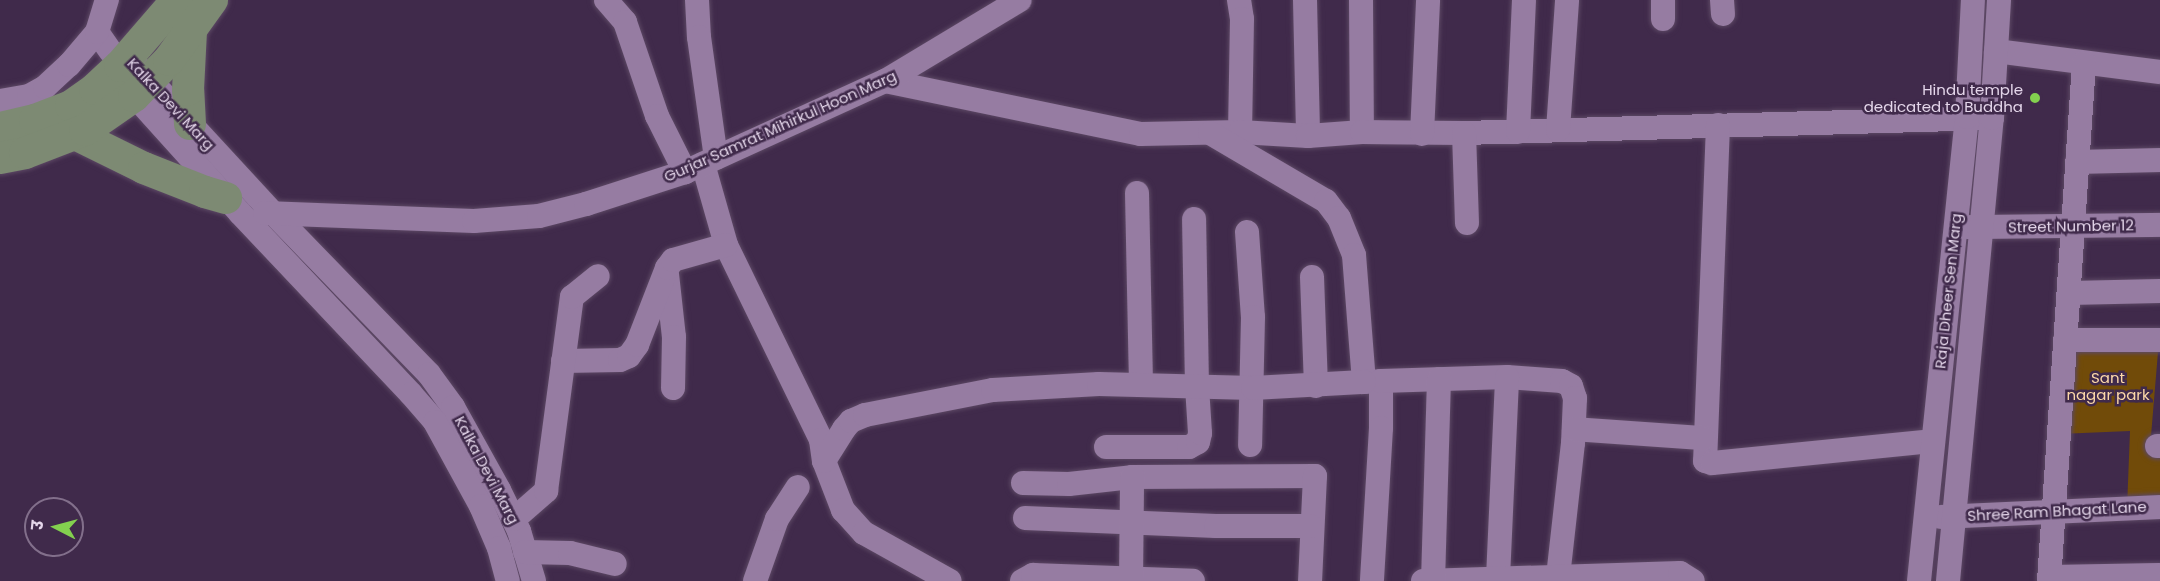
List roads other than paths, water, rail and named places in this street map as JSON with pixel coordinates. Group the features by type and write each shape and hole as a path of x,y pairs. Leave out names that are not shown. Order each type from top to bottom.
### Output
{"main road":[{"path":"0,128 35,120 71,106 177,0"},
{"path":"0,158 25,153 85,130 143,88 191,30 212,0"},
{"path":"190,124 188,90 191,30"},
{"path":"75,134 144,168 233,205"}],"street":[{"path":"0,100 29,96 45,87 69,65 97,32 107,0"},
{"path":"606,0 625,22 657,116 701,165"},
{"path":"697,0 701,165 726,244 821,440 824,461 843,510 864,533 950,581"},
{"name":"Gurjar Samrat Mihirkul Hoon Marg","path":"233,205 273,213 474,221 539,216 701,165 885,81 1020,0"},
{"path":"1239,0 1242,19 1240,132"},
{"path":"1305,0 1308,136"},
{"path":"1361,0 1362,132"},
{"path":"1422,134 1428,0"},
{"path":"1518,132 1524,0"},
{"path":"1558,130 1567,0"},
{"name":"Raja Dheer Sen Marg","path":"1919,581 1967,117 1972,0"},
{"name":"Raja Dheer Sen Marg","path":"1948,581 1992,118 1999,0"},
{"name":"Kalka Devi Marg","path":"97,32 233,205 435,422 481,506 499,548 508,581"},
{"path":"1996,51 2160,72"},
{"path":"2084,63 2049,579 2160,575"},
{"path":"885,81 1141,134 1240,132 1308,136 1362,132 1422,134 1992,118"},
{"name":"Kalka Devi Marg","path":"143,88 190,124 429,374 458,415 514,519 534,581"},
{"path":"1718,125 1704,438 1705,460 1712,463 1932,441"},
{"path":"1210,133 1326,201 1339,218 1354,255 1381,428 1372,581"},
{"path":"1464,133 1467,223"},
{"path":"2077,162 2160,160"},
{"path":"1137,193 1141,384"},
{"path":"1106,447 1189,447 1198,442 1200,433 1194,219"},
{"name":"Street Number 12","path":"1954,228 2160,225"},
{"path":"1247,232 1253,317 1250,445"},
{"path":"563,361 620,360 629,356 637,345 667,268 673,260 685,254 726,244"},
{"path":"667,268 674,337 673,388"},
{"path":"514,519 546,491 572,297 598,276"},
{"path":"1312,277 1316,386"},
{"path":"2069,293 2160,291"},
{"path":"2065,340 2160,340"},
{"path":"824,461 851,421 865,415 993,390 1099,384 1253,388 1372,381 1507,377 1562,381 1571,386 1575,398 1574,429 1558,576"},
{"path":"1498,578 1507,377"},
{"path":"1433,581 1439,379"},
{"path":"1574,429 1704,438"},
{"path":"1131,580 1132,477"},
{"path":"1023,483 1069,484 1132,477 1315,477 1310,526 1310,581"},
{"path":"755,581 777,519 798,487"},
{"name":"Shree Ram Bhagat Lane","path":"1927,517 2160,507"},
{"path":"1025,518 1131,524 1310,526"},
{"path":"525,552 570,553 615,564"},
{"path":"1423,581 1526,579 1558,576 1600,578 1680,573 1693,581"},
{"path":"1022,581 1033,574 1193,581"}],"place":[{"name":"Hindu temple dedicated to Buddha","path":"2035,98"}],"park label":[{"name":"Sant nagar park","path":"2108,386"}]}
